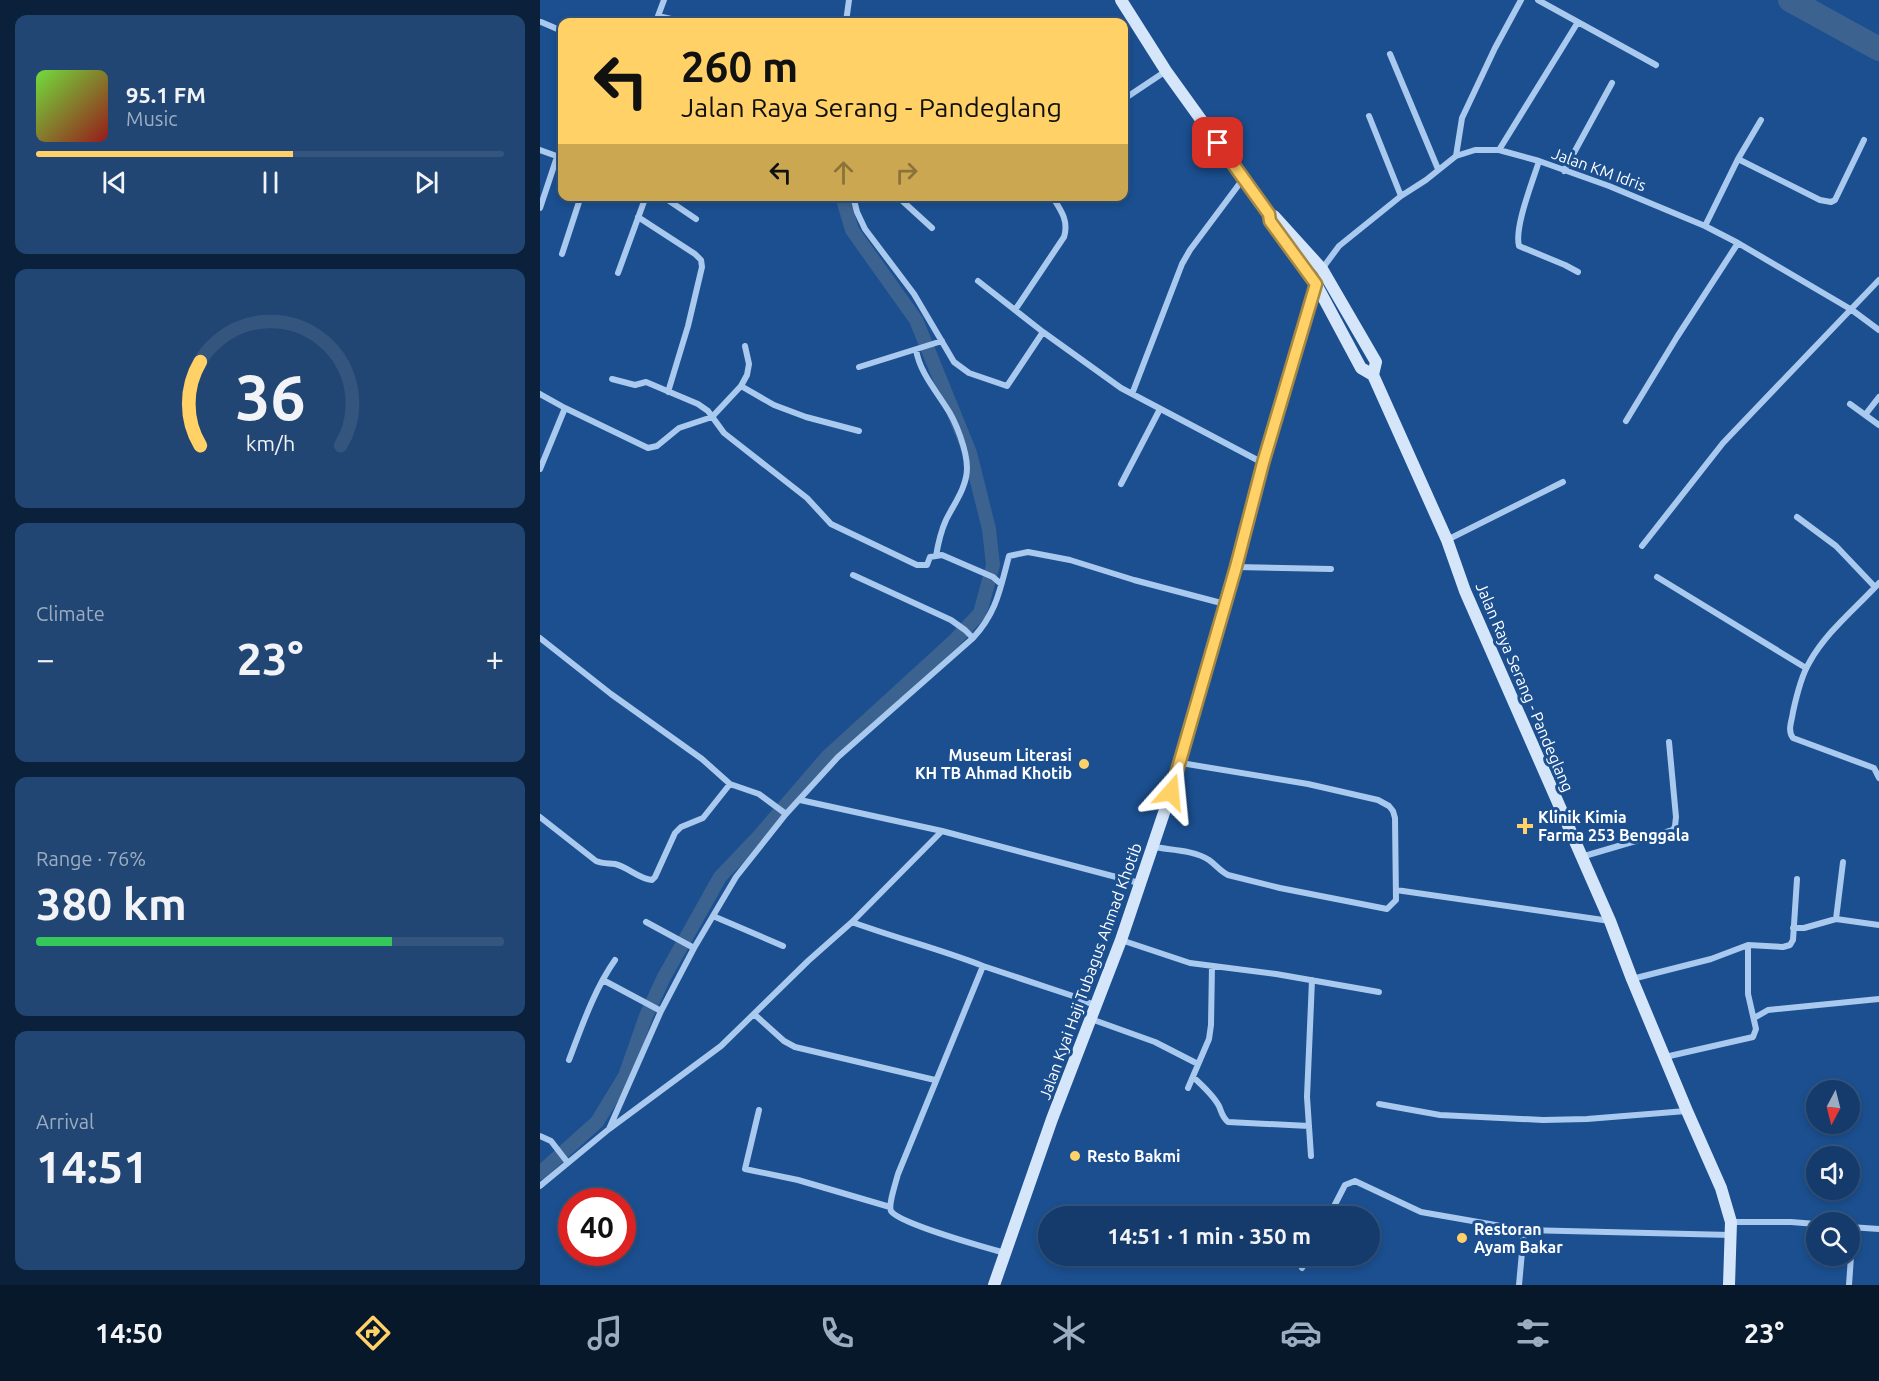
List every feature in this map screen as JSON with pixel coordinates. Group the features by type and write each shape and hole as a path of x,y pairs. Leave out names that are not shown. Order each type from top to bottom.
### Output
{"main road":[{"name":"Jalan Raya Serang - Pandeglang","path":"1121,0 1166,71 1269,214 1270,221 1316,284 1360,368 1373,375"},
{"name":"Jalan Raya Serang - Pandeglang","path":"1269,214 1274,216 1322,269 1376,362 1373,375 1447,540 1466,591 1610,921 1632,980 1721,1188 1731,1222 1729,1285"},
{"name":"Jalan Kyai Haji Tubagus Ahmad Khotib","path":"994,1285 1052,1119 1154,847 1181,763 1263,463 1316,284"}],"street":[{"path":"656,18 664,0"},
{"path":"847,18 849,0"},
{"path":"1456,156 1462,118 1521,0"},
{"path":"1538,0 1656,65"},
{"path":"542,22 558,29"},
{"path":"1499,150 1578,22"},
{"path":"1390,54 1438,169"},
{"path":"1128,96 1166,71"},
{"path":"1564,171 1612,83"},
{"path":"1369,116 1401,196"},
{"path":"1705,226 1738,159 1761,120"},
{"path":"1738,159 1820,200 1831,202 1835,200 1864,140"},
{"path":"540,150 558,157"},
{"name":"Jalan KM Idris","path":"1322,269 1339,246 1401,196 1456,156 1475,150 1499,150 1539,161 1609,186 1705,226 1852,310 1879,330"},
{"path":"1539,161 1521,220 1517,239 1519,246 1578,272"},
{"path":"540,208 558,163"},
{"path":"1132,394 1182,264 1243,178"},
{"path":"562,254 579,201"},
{"path":"618,273 644,201"},
{"path":"669,201 696,219"},
{"path":"854,201 865,229 914,294 940,342 954,362 969,373 1007,386 1043,332"},
{"path":"902,201 932,228"},
{"path":"1015,310 1064,237 1067,228 1065,217 1056,201"},
{"path":"638,218 695,254 702,267 688,326 668,392"},
{"path":"1626,421 1738,243"},
{"path":"1642,546 1723,443 1879,280"},
{"path":"978,281 1043,332 1132,394 1263,463"},
{"path":"859,367 940,342"},
{"path":"540,394 648,448 657,446 679,428 712,417 741,386 747,375 749,364 745,346"},
{"path":"918,349 918,361 948,410 963,445 967,469 961,491 945,522 936,556"},
{"path":"612,380 635,385 646,382 698,404 708,411 724,433 807,498 831,524 917,565 927,565 930,557 942,555 993,577 1001,584"},
{"path":"741,386 774,405 806,417 859,431"},
{"path":"1865,415 1879,397"},
{"path":"1850,404 1879,425"},
{"path":"541,467 565,408"},
{"path":"1121,484 1160,409"},
{"path":"1447,540 1563,482"},
{"path":"1797,517 1836,546 1877,585 1834,630 1806,668 1790,727 1791,736 1874,768 1879,778"},
{"path":"609,1129 691,947 736,877 785,813 800,800 838,757 984,626 996,605 1009,556 1028,552 1070,560 1134,580 1226,604"},
{"path":"1236,567 1331,569"},
{"path":"853,575 951,620 973,638"},
{"path":"1657,577 1806,668"},
{"path":"540,638 611,694 702,759 730,784 750,790 785,813"},
{"path":"1581,857 1673,830 1676,817 1669,742"},
{"path":"1154,847 1200,856 1210,860 1221,872 1234,877 1387,909 1396,900 1395,818 1389,806 1378,801 1308,784 1181,763"},
{"path":"540,817 596,861 602,864 617,865 645,879 652,880 675,833 681,827 703,818 730,784"},
{"path":"800,800 942,831 1139,883"},
{"path":"540,1186 609,1129 721,1046 808,961 852,922 942,831"},
{"path":"1836,920 1843,862"},
{"path":"1632,980 1711,959 1748,945 1783,947 1790,945 1793,940 1797,879"},
{"path":"1396,890 1610,921"},
{"path":"713,916 783,946"},
{"path":"1793,927 1804,928 1836,920 1879,925"},
{"path":"646,922 691,947"},
{"path":"852,922 881,933 927,945 1096,1006"},
{"path":"1121,940 1190,963 1379,992"},
{"path":"1665,1057 1753,1037 1756,1029 1748,994 1748,945"},
{"path":"569,1060 582,1025 615,960"},
{"path":"982,966 898,1174 890,1207 894,1214 916,1226 1005,1254"},
{"path":"1188,1088 1209,1038 1212,966"},
{"path":"603,980 661,1011"},
{"path":"1311,1156 1307,1097 1312,980"},
{"path":"1754,1018 1768,1010 1879,999"},
{"path":"754,1014 784,1041 795,1047 935,1080"},
{"path":"1091,1019 1155,1042 1198,1064"},
{"path":"1193,1077 1204,1087 1218,1106 1223,1118 1228,1122 1309,1126"},
{"path":"1379,1104 1440,1115 1544,1120 1687,1111"},
{"path":"759,1110 745,1169 798,1180 890,1207"},
{"path":"540,1137 551,1141 568,1163"},
{"path":"1334,1206 1346,1185 1355,1181 1421,1212 1524,1230 1731,1235"},
{"path":"1731,1222 1806,1223"},
{"path":"1860,1228 1879,1229"},
{"path":"1519,1285 1524,1230"},
{"path":"1850,1266 1850,1285"}],"waterway":[{"path":"1790,0 1879,49"},
{"path":"540,1173 597,1122 625,1076 646,1016 664,977 720,877 759,836 827,757 955,640 980,613 993,565 989,529 970,453 916,320 852,230 843,201"}],"place":[{"name":"Museum Literasi KH TB Ahmad Khotib","path":"1084,764"},
{"name":"Klinik Kimia Farma 253 Benggala","path":"1525,826"},
{"name":"Resto Bakmi","path":"1075,1156"},
{"name":"Restoran Ayam Bakar","path":"1462,1238"}],"route":[{"path":"1171,792 1236,567 1263,463 1316,284 1270,221 1269,214 1218,143"}]}
